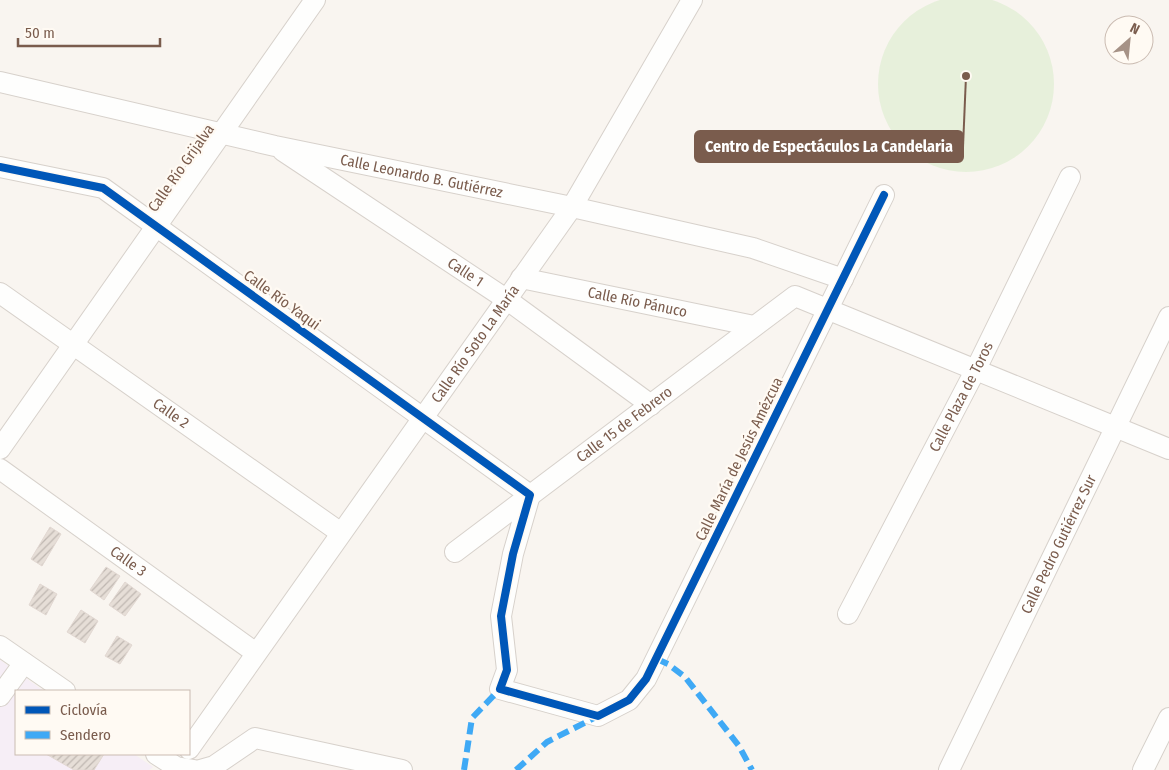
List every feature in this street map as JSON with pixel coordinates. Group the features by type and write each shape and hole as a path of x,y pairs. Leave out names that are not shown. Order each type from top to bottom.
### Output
{"street":[{"name":"Calle Río Grijalva","path":"0,449 315,0"},
{"name":"Calle Río Soto La María","path":"190,748 572,207 692,0"},
{"name":"Calle Leonardo B. Gutiérrez","path":"0,82 275,146 572,207 753,248 843,279"},
{"name":"Calle 1","path":"275,146 506,299 650,405"},
{"name":"Calle Río Yaqui","path":"0,167 103,188 530,495"},
{"name":"Calle Plaza de Toros","path":"848,614 976,370 1070,177"},
{"name":"Calle María de Jesús Amézcua","path":"530,495 513,554 501,616 507,670 500,689 598,716 630,700 646,679 884,195"},
{"name":"Calle Río Pánuco","path":"521,278 754,326"},
{"name":"Calle 2","path":"0,293 341,534"},
{"name":"Calle 15 de Febrero","path":"455,552 795,296 828,309"},
{"path":"828,309 1169,449"},
{"name":"Calle Pedro Gutiérrez Sur","path":"949,770 1169,317"},
{"name":"Calle 3","path":"0,469 256,653"},
{"path":"0,646 64,690"},
{"path":"0,696 24,663"},
{"path":"1143,770 1169,718"},
{"path":"200,770 214,766 255,738 402,770"},
{"path":"158,755 182,765"}],"shaded area":[{"path":"0,660 43,690 15,690 15,755 135,755 153,767 149,770 0,770"}],"green space":[{"path":"945,-1 987,-1 1015,11 1039,35 1050,59 1054,84 1050,109 1034,140 1015,157 999,165 983,170 966,172 949,170 933,165 910,152 898,140 882,109 878,84 882,59 898,28 917,11"}],"building":[{"path":"50,527 61,534 42,566 31,559"},
{"path":"106,567 120,576 104,600 90,590"},
{"path":"125,582 141,594 125,616 109,605"},
{"path":"40,584 57,594 46,615 29,605"},
{"path":"81,610 98,621 85,643 67,632"},
{"path":"117,636 132,645 120,664 105,656"},
{"path":"48,755 103,755 94,770 74,770"}],"marked path":[{"path":"657,659 668,664 685,677 739,746 752,770"},
{"path":"464,770 472,718 500,689"},
{"path":"516,770 547,742 598,716"}],"cycle path":[{"path":"0,167 103,188 530,495 513,554 501,616 507,670 500,689 598,716 629,700 646,679 884,195"}],"place":[{"name":"Centro de Espectáculos La Candelaria","path":"966,76"}]}
